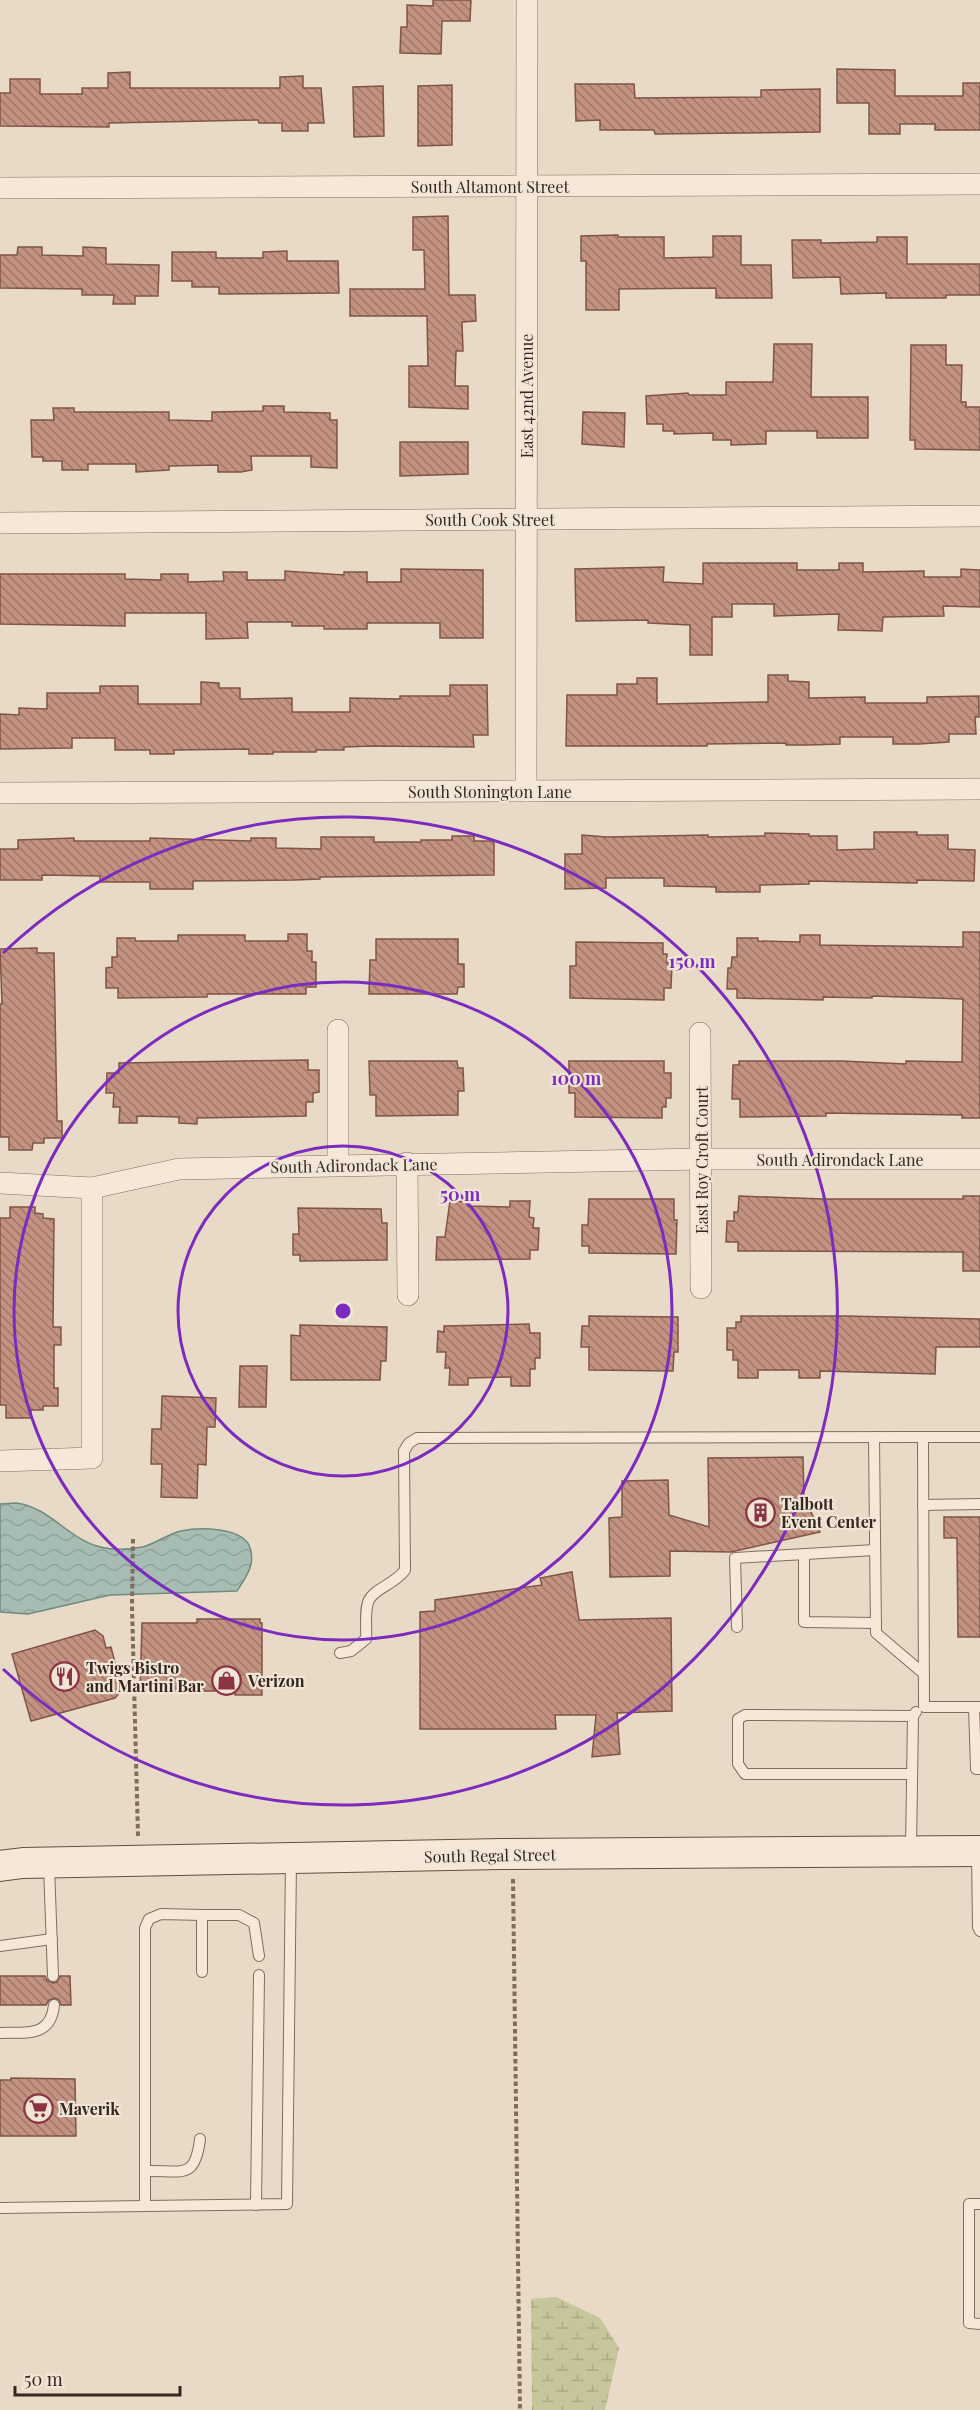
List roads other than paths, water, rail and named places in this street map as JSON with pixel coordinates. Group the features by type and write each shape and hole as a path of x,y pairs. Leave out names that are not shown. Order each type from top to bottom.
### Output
{"main road":[{"name":"South Regal Street","path":"0,1866 49,1862 291,1858 978,1851"}],"street":[{"name":"East 42nd Avenue","path":"526,791 527,0"},
{"name":"South Altamont Street","path":"0,188 980,183"},
{"name":"South Cook Street","path":"0,523 980,516"},
{"name":"South Stonington Lane","path":"0,793 980,789"},
{"path":"338,1030 338,1165"},
{"name":"East Roy Croft Court","path":"700,1033 701,1288"},
{"name":"South Adirondack Lane","path":"0,1184 92,1188 179,1169 406,1163 702,1159 980,1159"},
{"path":"406,1163 408,1295"},
{"path":"0,1461 92,1458 92,1188"}],"lane":[{"path":"874,1437 876,1633 924,1674"},
{"path":"923,1437 924,1707"},
{"path":"340,1653 351,1651 366,1639 368,1601 374,1593 390,1585 405,1570 404,1451 409,1443 417,1438 980,1437"},
{"path":"923,1505 980,1504"},
{"path":"737,1627 735,1558 875,1550"},
{"path":"804,1554 804,1622 876,1623"},
{"path":"911,1851 913,1716 917,1710 924,1707 977,1707 976,1769 980,1769"},
{"path":"912,1774 745,1774 740,1770 738,1764 738,1719 745,1715 913,1716"},
{"path":"978,1851 978,1928 980,1931"},
{"path":"0,2208 287,2204 291,1858"},
{"path":"49,1862 53,1976"},
{"path":"145,2206 145,1928 149,1919 161,1914 239,1915 254,1923 259,1956"},
{"path":"202,1915 202,1972"},
{"path":"0,1946 52,1939"},
{"path":"256,2205 259,1975"},
{"path":"0,2032 31,2032 45,2028 50,2022 54,2005"},
{"path":"145,2171 189,2170 195,2165 200,2139"},
{"path":"980,2204 969,2204 975,2260 969,2323 980,2324"}],"water":[{"path":"16,1503 40,1511 93,1545 109,1549 142,1547 176,1532 189,1530 208,1529 228,1532 244,1539 249,1545 251,1564 237,1591 110,1595 28,1614 0,1612 0,1504"}],"place":[{"name":"Talbott Event Center","path":"760,1512"},
{"name":"Twigs Bistro and Martini Bar","path":"65,1676"},
{"name":"Verizon","path":"227,1680"},
{"name":"Maverik","path":"38,2108"}]}
